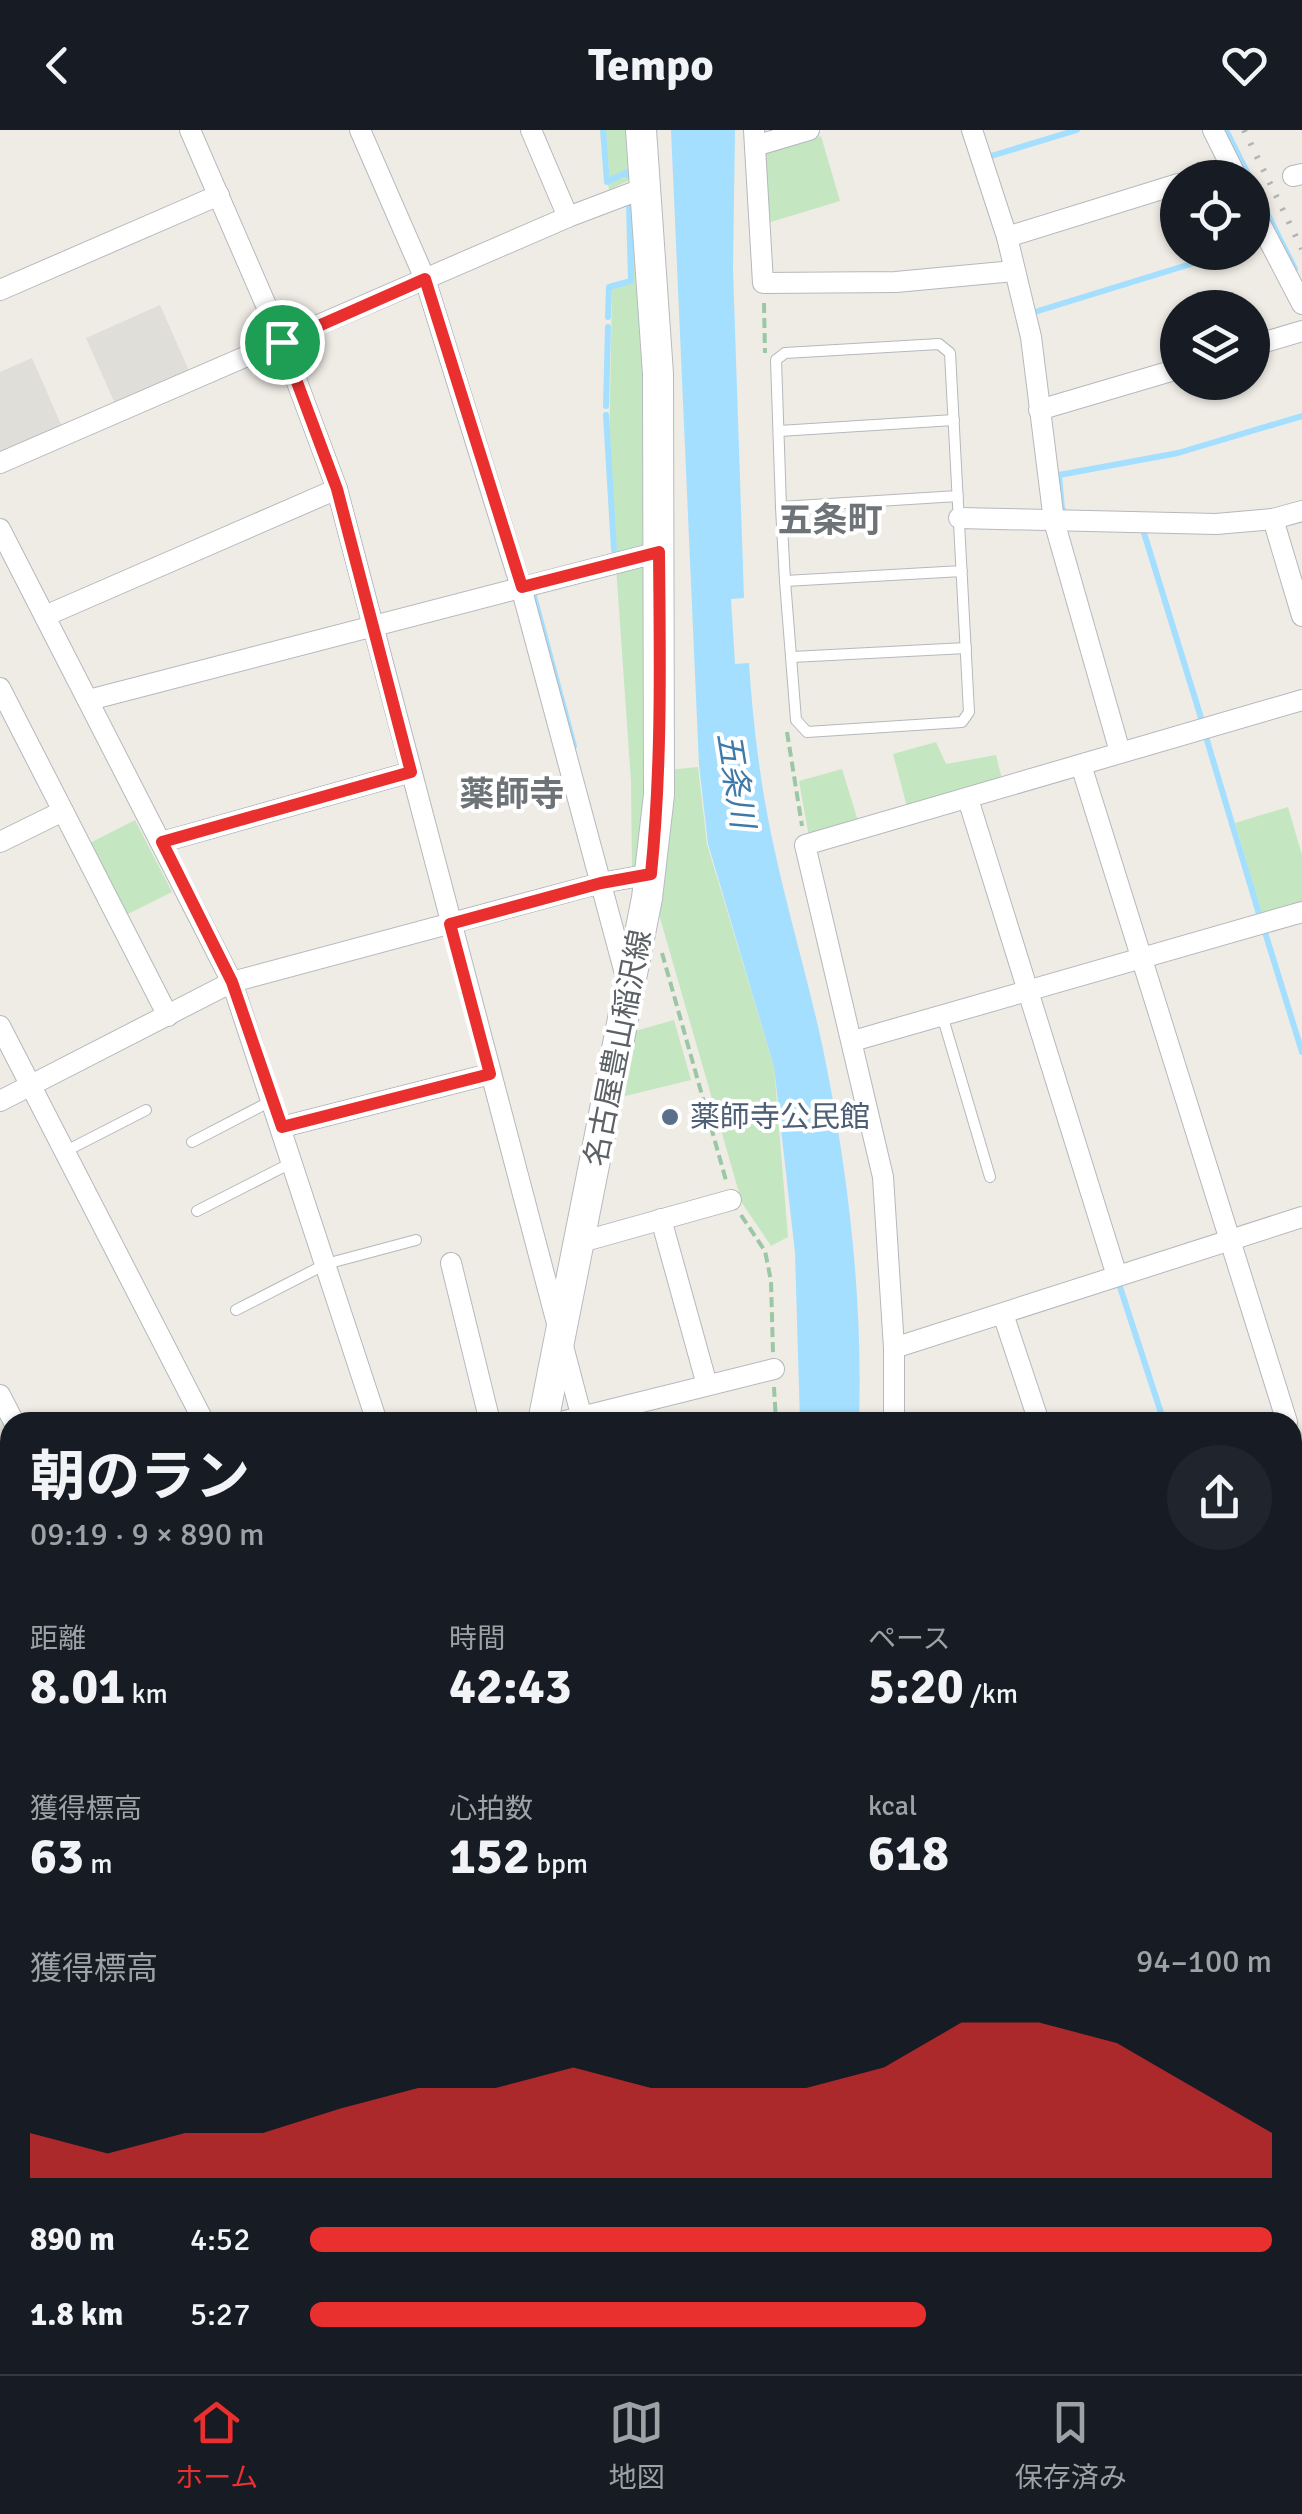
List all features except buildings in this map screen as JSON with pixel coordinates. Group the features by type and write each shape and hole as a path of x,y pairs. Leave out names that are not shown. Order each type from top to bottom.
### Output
{"main road":[{"name":"名古屋豊山稲沢線","path":"545,1412 651,874 659,794 658,374 641,130"}],"street":[{"path":"190,130 282,342 337,489 562,1338 574,1412"},
{"path":"360,130 425,279 522,587 629,988"},
{"path":"531,130 568,217"},
{"path":"808,130 754,138 764,283 896,282 1014,271"},
{"path":"972,130 1007,236 1032,337 1054,522 1120,752"},
{"path":"1213,130 1228,160"},
{"path":"0,463 647,186"},
{"path":"1007,236 1160,189"},
{"path":"0,290 219,196"},
{"path":"1270,243 1302,304"},
{"path":"1270,341 1302,331"},
{"path":"1040,410 1160,373"},
{"path":"45,616 337,489"},
{"path":"958,507 1054,522 1216,524 1302,512"},
{"path":"1273,518 1302,616"},
{"path":"0,529 232,982 374,1412"},
{"path":"89,700 659,552"},
{"path":"0,688 168,1016"},
{"path":"894,1412 883,1177 805,844 1302,700"},
{"path":"1080,765 1285,1412"},
{"path":"162,842 411,772"},
{"path":"968,798 1117,1276"},
{"path":"0,842 63,810"},
{"path":"0,1101 232,982 601,883 651,874"},
{"path":"853,1041 1302,912"},
{"path":"0,1026 199,1412"},
{"path":"282,1127 490,1074"},
{"path":"581,1242 731,1200"},
{"path":"894,1348 1302,1217"},
{"path":"661,1219 706,1385"},
{"path":"451,1263 488,1412"},
{"path":"1004,1314 1036,1412"},
{"path":"608,1412 774,1369"}],"lane":[{"path":"939,344 950,353 954,420 970,712 962,722 807,732 796,720 785,581 776,360 785,353 939,344"},
{"path":"778,431 954,420"},
{"path":"781,507 958,507"},
{"path":"785,581 962,572"},
{"path":"792,656 966,648"},
{"path":"942,1015 990,1177"},
{"path":"192,1142 273,1100"},
{"path":"64,1152 146,1110"},
{"path":"197,1211 293,1162"},
{"path":"236,1310 326,1264 416,1240"}],"path":[{"path":"658,936 731,1200 764,1251 771,1282 776,1412"}],"shaded area":[{"path":"160,305 190,373 116,406 86,338"},
{"path":"32,358 63,429 0,457 0,372"}],"green space":[{"path":"605,130 633,130 632,179 609,190 608,184 628,176 628,171 610,179"},
{"path":"821,136 840,201 764,224 760,156"},
{"path":"631,199 647,397 646,546 617,555 609,450 612,289 633,282"},
{"path":"645,559 650,681 641,868 632,871 631,782 616,566"},
{"path":"936,742 946,764 996,755 1002,779 907,807 893,754"},
{"path":"698,767 707,844 774,1067 788,1237 771,1246 742,1203 656,904 667,770"},
{"path":"842,769 858,821 809,837 799,781"},
{"path":"1288,807 1302,855 1302,905 1262,916 1235,823"},
{"path":"135,820 172,892 124,916 88,844"},
{"path":"674,1020 691,1080 617,1098 628,1033"}],"water":[{"name":"五条川","path":"671,130 735,130 733,270 744,598 731,599 735,664 749,663 770,829 822,1044 839,1138 856,1280 859,1412 800,1412 795,1253 774,1067 708,844 699,765"}],"waterway":[{"path":"603,130 607,182 627,175"},
{"path":"991,156 1077,130"},
{"path":"1226,130 1241,160"},
{"path":"608,317 609,287 631,281 629,204 623,201"},
{"path":"1270,219 1295,269"},
{"path":"1038,311 1171,270"},
{"path":"606,406 608,327"},
{"path":"606,415 614,550"},
{"path":"1065,513 1059,475 1178,453 1302,416"},
{"path":"1144,533 1202,721"},
{"path":"536,589 533,592 574,746"},
{"path":"1206,737 1259,914"},
{"path":"1264,929 1302,1052"},
{"path":"1120,1287 1161,1412"}],"railway":[{"path":"1244,130 1302,249"}],"place":[{"name":"薬師寺公民館","path":"670,1117"}],"district":[{"name":"五条町","path":"830,520"},
{"name":"薬師寺","path":"512,794"}],"route":[{"path":"425,279 522,587 659,552 661,724 651,874 601,883 450,924 490,1074 282,1127 232,982 162,842 411,772 337,489 282,342 425,279"}]}
